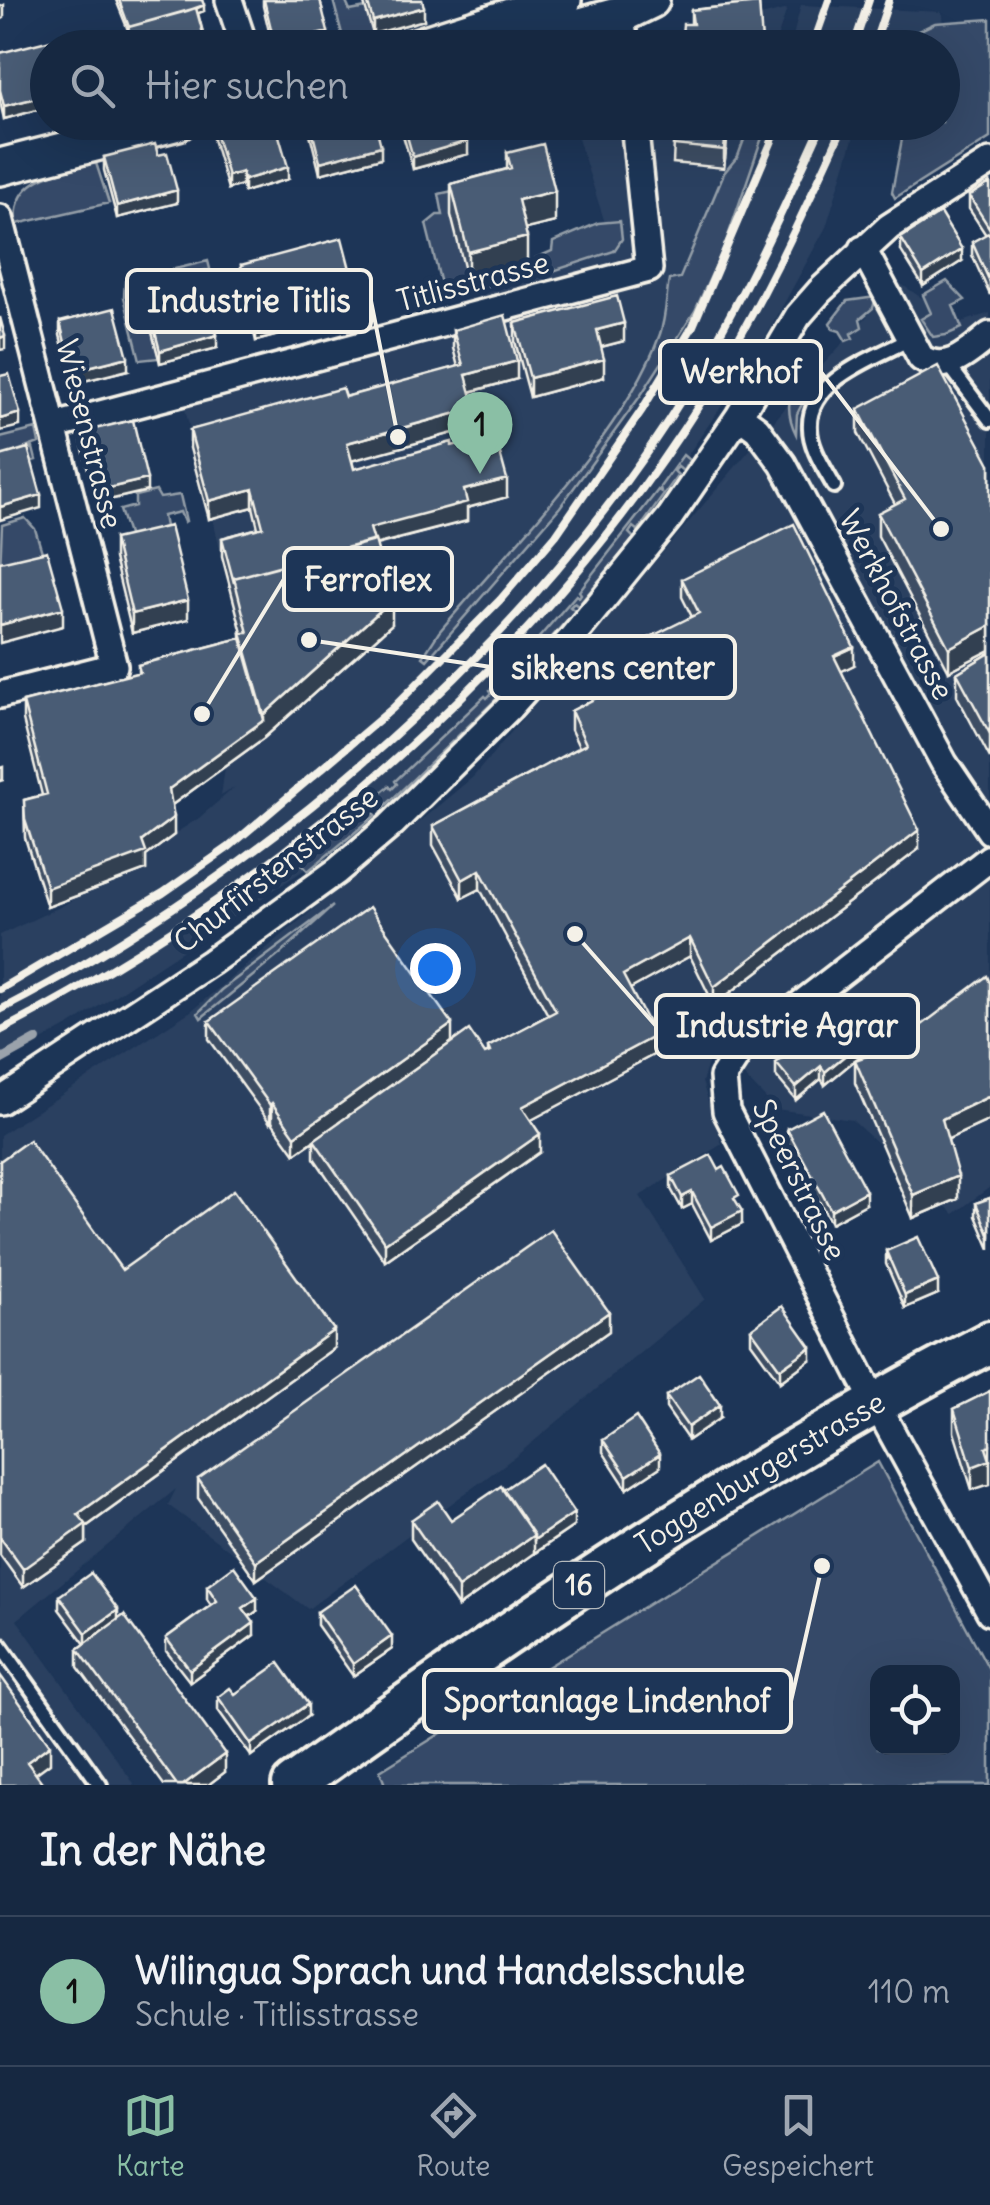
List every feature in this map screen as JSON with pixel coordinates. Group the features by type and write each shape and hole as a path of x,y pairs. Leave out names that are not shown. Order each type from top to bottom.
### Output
{"main road":[{"name":"Toggenburgerstrasse","path":"293,1785 548,1606 694,1512 877,1402 990,1342"}],"street":[{"path":"229,0 238,30"},
{"path":"469,30 563,0"},
{"path":"589,30 632,21"},
{"path":"0,167 107,140"},
{"name":"Titlisstrasse","path":"55,426 649,269 636,140"},
{"name":"Churfirstenstrasse","path":"0,1101 211,962 337,871 390,826 510,707 670,516 739,416 798,316 889,227 990,162"},
{"name":"Wiesenstrasse","path":"0,218 114,666 0,695"},
{"path":"863,250 916,351 929,363 948,364 990,335"},
{"name":"Werkhofstrasse","path":"739,416 757,429 783,464 944,763 990,831"},
{"name":"Speerstrasse","path":"989,1609 726,1111 723,1077 740,1052 990,858"}],"lane":[{"path":"834,486 810,429 814,404 830,383 910,339"},
{"path":"948,364 990,420"},
{"path":"0,1645 100,1785"}],"shaded area":[{"path":"333,0 345,0 350,11 366,8 372,30 341,30"},
{"path":"801,5 942,12 943,30 795,30"},
{"path":"787,9 780,30 710,30"},
{"path":"990,19 990,138 895,198 892,192 902,140 960,140 960,30 920,30 935,23"},
{"path":"578,140 743,140 738,155 746,140 853,140 826,227 752,362 618,556 571,614 460,734 313,864 72,1024 0,1064 0,935 64,905 199,818 235,787 221,796 243,640 181,393 614,251"},
{"path":"744,140 761,140 725,245 695,311 641,395 560,507 427,660 423,657 439,632 562,490 620,412 660,334 669,280 680,278 724,173 738,156"},
{"path":"96,163 109,203 17,224 17,208 30,186 54,174"},
{"path":"497,181 501,282 451,296 442,288 426,224 443,215 439,194"},
{"path":"620,221 622,239 614,251 541,275 536,258 552,251 553,242 598,223"},
{"path":"208,261 210,269 141,288 159,358 140,360 124,297 125,281"},
{"path":"947,281 965,300 953,306 962,328 933,337 921,319 931,313 923,295"},
{"path":"898,282 959,323 990,313 990,1187 954,1214 852,1120 776,1109 714,1045 702,1082 722,1144 640,1196 705,1299 516,1456 308,1609 168,1505 176,1489 17,1620 135,1785 0,1785 0,1135 191,1011 473,777 803,387"},
{"path":"876,297 873,308 860,319 862,327 851,334 853,338 846,341 840,331 833,329 830,323 847,301"},
{"path":"807,361 811,363 806,368 812,385 797,414 796,434 790,396"},
{"path":"36,429 39,443 12,453 33,448 36,460 0,469 0,438"},
{"path":"683,455 689,460 683,471 678,467 674,471 678,475 638,531 633,527 629,533 634,538 578,606 574,603 570,607 575,611 517,676 510,671 576,595 579,597 579,591 658,490 661,492 660,487"},
{"path":"156,491 160,498 180,495 186,521 180,512 163,516 165,527 129,538 120,510 135,506 135,496"},
{"path":"25,518 35,529 42,552 0,569 2,525"},
{"path":"507,675 510,681 515,680 513,683 381,810 376,806 372,811 376,815 308,871 300,862 389,786 392,789 395,781"},
{"path":"333,906 201,1018 198,1013 221,990"},
{"path":"878,1462 990,1671 990,1785 385,1785 380,1771"}],"building":[{"path":"119,0 202,0 204,5 129,27"},
{"path":"264,0 320,0 328,30 271,30"},
{"path":"367,0 422,0 424,7 373,21"},
{"path":"759,3 761,30 682,30 683,24 693,24 691,10"},
{"path":"196,8 202,30 129,30 128,27"},
{"path":"30,45 30,100 4,106 0,53"},
{"path":"217,140 280,140 288,167 244,180 242,172 228,176"},
{"path":"314,140 380,140 381,146 320,162"},
{"path":"408,140 468,141 413,157"},
{"path":"673,140 725,140 724,150 673,145"},
{"path":"155,144 158,155 167,153 177,190 117,206 104,157"},
{"path":"543,144 555,191 518,200 527,237 468,252 451,184 511,168 507,153"},
{"path":"990,183 990,229 969,196"},
{"path":"940,213 962,249 923,274 901,238"},
{"path":"990,232 990,282 972,242"},
{"path":"342,238 357,296 256,323 241,265"},
{"path":"204,286 217,335 160,351 147,301"},
{"path":"617,296 624,323 597,330 604,359 530,378 515,323"},
{"path":"115,308 128,357 72,371 60,322"},
{"path":"505,315 517,361 466,375 475,408 347,443 354,469 452,442 452,446 495,435 507,479 464,490 467,502 370,528 374,541 234,578 234,583 222,538 263,527 253,489 209,501 190,430 342,388 345,397 463,365 453,330"},
{"path":"938,366 990,464 990,626 949,648 878,513 905,499 858,409"},
{"path":"9,374 20,413 0,419 0,376"},
{"path":"133,420 147,479 96,491 82,432"},
{"path":"28,448 41,495 0,507 0,456"},
{"path":"794,524 854,647 834,656 919,830 714,987 690,938 623,975 655,1036 522,1107 540,1134 385,1243 314,1140 469,1030 485,1054 490,1052 488,1047 556,1011 480,870 462,880 433,826 586,744 571,711 631,680 618,653 699,613 682,579"},
{"path":"170,526 188,600 132,614 114,539"},
{"path":"375,540 392,600 264,715 241,633 248,633 234,578"},
{"path":"47,551 63,608 0,625 0,562"},
{"path":"241,638 264,720 169,789 174,817 142,841 146,852 47,888 25,820 24,800 47,794 23,702 140,672 138,665"},
{"path":"990,653 990,734 957,673"},
{"path":"369,907 452,1024 295,1136 209,1021"},
{"path":"987,976 990,1096 942,1119 958,1176 913,1195 855,1060 911,1041 910,1034"},
{"path":"842,1009 866,1038 825,1072 821,1066 796,1087 776,1063"},
{"path":"823,1110 866,1191 831,1210 787,1129"},
{"path":"29,1140 122,1270 234,1190 334,1330 78,1514 86,1524 23,1569 0,1537 0,1161"},
{"path":"711,1155 719,1170 724,1167 739,1195 734,1198 742,1211 711,1227 692,1192 682,1197 671,1176"},
{"path":"990,1198 990,1237 976,1203"},
{"path":"551,1230 609,1312 256,1562 198,1479"},
{"path":"918,1237 938,1281 905,1295 886,1251"},
{"path":"782,1306 811,1347 780,1369 751,1329"},
{"path":"699,1374 720,1405 688,1427 666,1396"},
{"path":"990,1391 990,1446 986,1448 990,1460 972,1467 954,1409"},
{"path":"636,1417 660,1454 627,1476 603,1440"},
{"path":"541,1464 574,1513 534,1540 503,1490"},
{"path":"501,1486 534,1535 458,1588 411,1520 438,1501 451,1520"},
{"path":"234,1566 257,1598 243,1608 254,1623 190,1670 166,1638 217,1601 207,1586"},
{"path":"91,1573 118,1610 86,1633 59,1596"},
{"path":"356,1585 392,1636 353,1664 317,1612"},
{"path":"124,1615 225,1754 183,1785 177,1785 78,1649"},
{"path":"279,1663 308,1704 251,1744 218,1697 230,1688 235,1694"},
{"path":"0,1675 50,1745 27,1762 44,1785 0,1785"}],"waterway":[{"path":"0,1060 36,1040"}],"railway":[{"path":"818,30 829,0"},
{"path":"859,30 869,0"},
{"path":"879,30 889,0"},
{"path":"0,989 163,893 229,847 393,708 500,600 556,535 642,410 693,326 772,140"},
{"path":"0,1010 100,954 198,891 294,820 386,743 473,660 553,573 626,481 690,386 727,322 815,140"},
{"path":"0,1031 104,973 301,838 393,761 480,679 561,591 636,497 703,399 761,298 837,140"}],"place":[{"name":"Industrie Titlis","path":"398,437"},
{"name":"Wilingua Sprach und Handelsschule","path":"480,474"},
{"name":"Werkhof","path":"941,529"},
{"name":"sikkens center","path":"309,640"},
{"name":"Ferroflex","path":"202,714"},
{"name":"Industrie Agrar","path":"575,934"},
{"name":"Sportanlage Lindenhof","path":"822,1566"}]}
